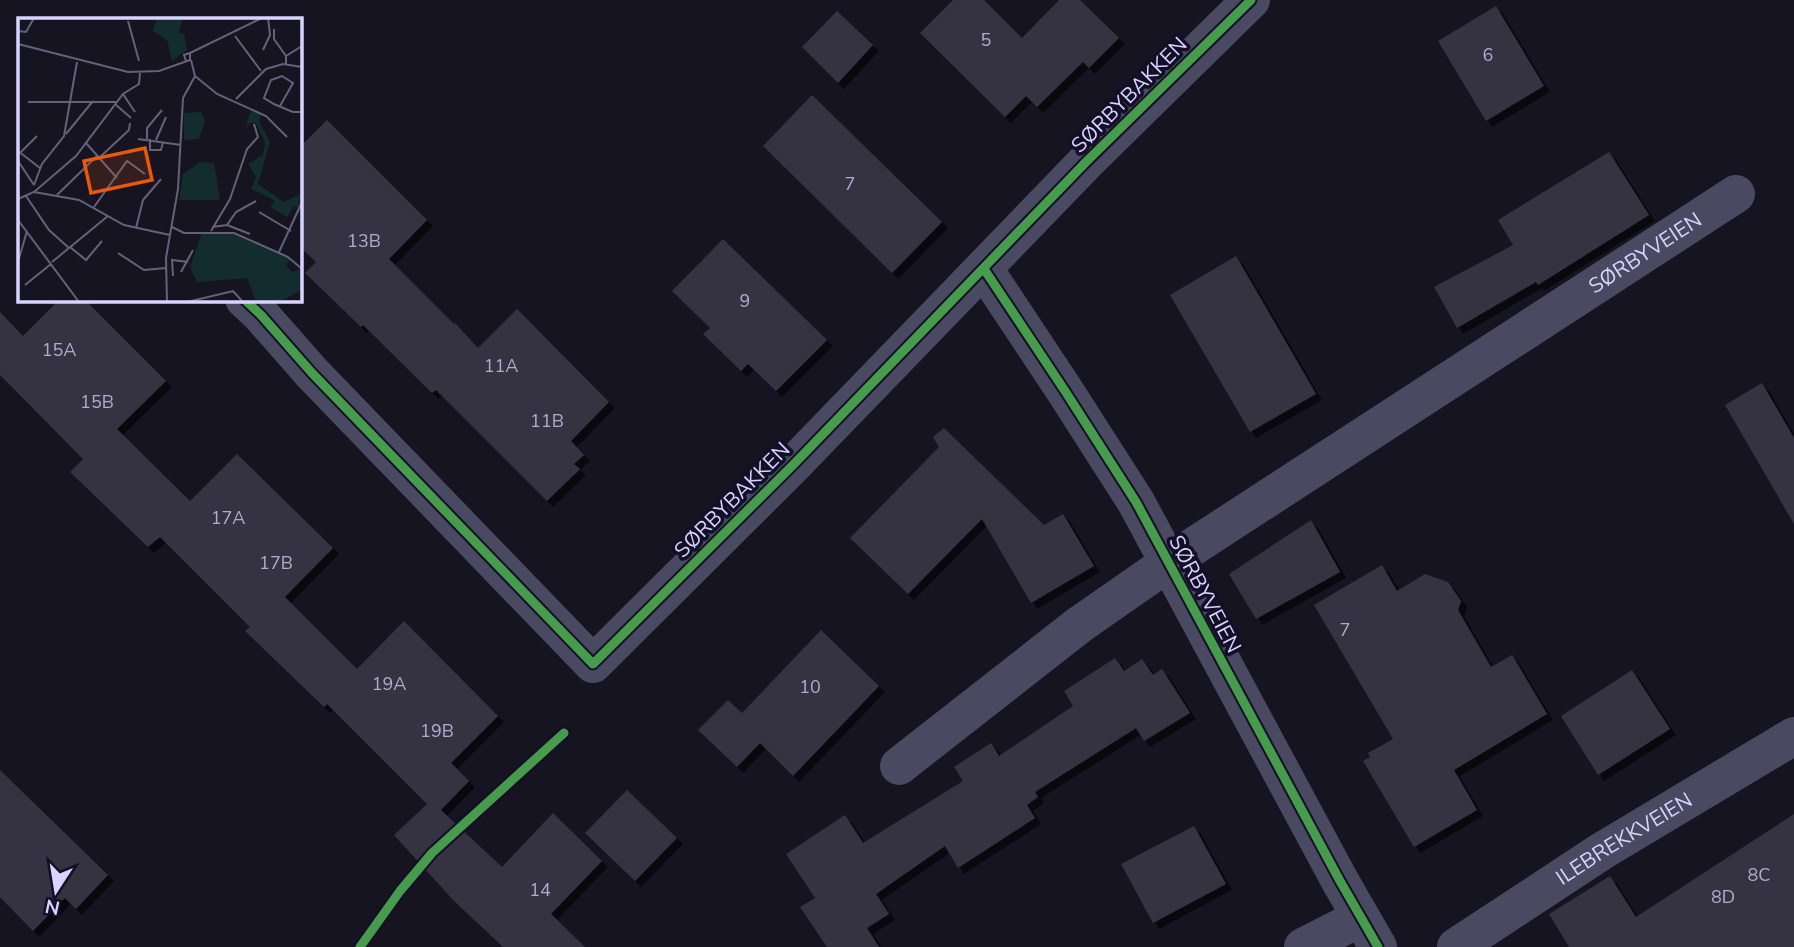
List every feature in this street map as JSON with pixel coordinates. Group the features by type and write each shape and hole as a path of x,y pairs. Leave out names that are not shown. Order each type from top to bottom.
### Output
{"street":[{"name":"SØRBYBAKKEN","path":"246,301 593,664 794,464 1086,162 1251,0"},
{"name":"SØRBYVEIEN","path":"1168,563 1736,194"},
{"name":"SØRBYVEIEN","path":"984,269 1136,502 1369,932"},
{"path":"899,766 1079,625 1168,563"},
{"name":"ILEBREKKVEIEN","path":"1455,947 1602,851 1794,736"},
{"path":"1303,947 1369,932"}],"building":[{"path":"953,0 984,0 1022,38 1059,0 1080,0 1119,38 1089,68 1083,62 1037,107 1026,96 1005,117 920,33"},
{"path":"1496,6 1544,86 1486,121 1438,41"},
{"path":"837,11 873,45 838,83 802,47"},
{"path":"812,95 942,222 892,273 763,146"},
{"path":"327,120 427,220 389,259 478,348 517,309 609,402 571,441 584,455 574,464 580,469 547,501 436,390 432,393 305,273 316,262 301,248 301,146"},
{"path":"1609,152 1649,215 1538,285 1536,282 1457,328 1434,287 1513,245 1498,220"},
{"path":"723,239 827,340 776,391 748,364 741,371 703,334 710,328 672,291"},
{"path":"1236,256 1316,394 1250,432 1170,295"},
{"path":"58,301 86,301 166,381 117,429 190,501 237,454 333,548 285,597 357,669 404,621 498,716 451,763 469,781 441,810 502,867 553,813 602,861 551,914 585,947 503,947 454,901 394,835 427,804 327,704 324,707 245,631 250,627 160,537 148,547 70,472 83,459 0,375 0,312 23,336"},
{"path":"1762,383 1794,438 1794,524 1725,405"},
{"path":"944,428 1044,525 1063,514 1094,566 1031,603 982,519 908,594 850,538 939,447 933,437"},
{"path":"1311,520 1340,572 1256,619 1229,574"},
{"path":"1382,565 1397,591 1425,574 1448,582 1461,601 1458,610 1491,667 1512,655 1547,714 1454,770 1477,810 1414,847 1363,761 1370,757 1368,753 1393,739 1314,605"},
{"path":"821,630 879,686 793,776 760,743 737,767 698,730 728,700 742,713"},
{"path":"1115,658 1124,671 1142,659 1153,675 1162,669 1190,713 1144,741 1136,728 1035,792 1038,797 1027,805 1035,818 958,868 945,846 876,894 889,914 867,928 879,947 827,947 800,907 815,898 786,854 845,815 863,843 963,781 954,767 991,743 999,756 1073,706 1064,691"},
{"path":"1632,670 1670,729 1598,775 1561,716"},
{"path":"0,770 108,875 76,909 65,898 33,931 0,897"},
{"path":"627,790 677,838 635,881 585,833"},
{"path":"1794,814 1794,947 1569,947 1549,914 1610,876 1636,917"},
{"path":"1194,826 1226,884 1153,923 1121,864"}],"cycle path":[{"path":"246,301 312,373 593,664 794,464 1086,162 1251,0"},
{"path":"984,269 1136,502 1378,947"},
{"path":"360,947 400,891 432,853 564,733"}]}
